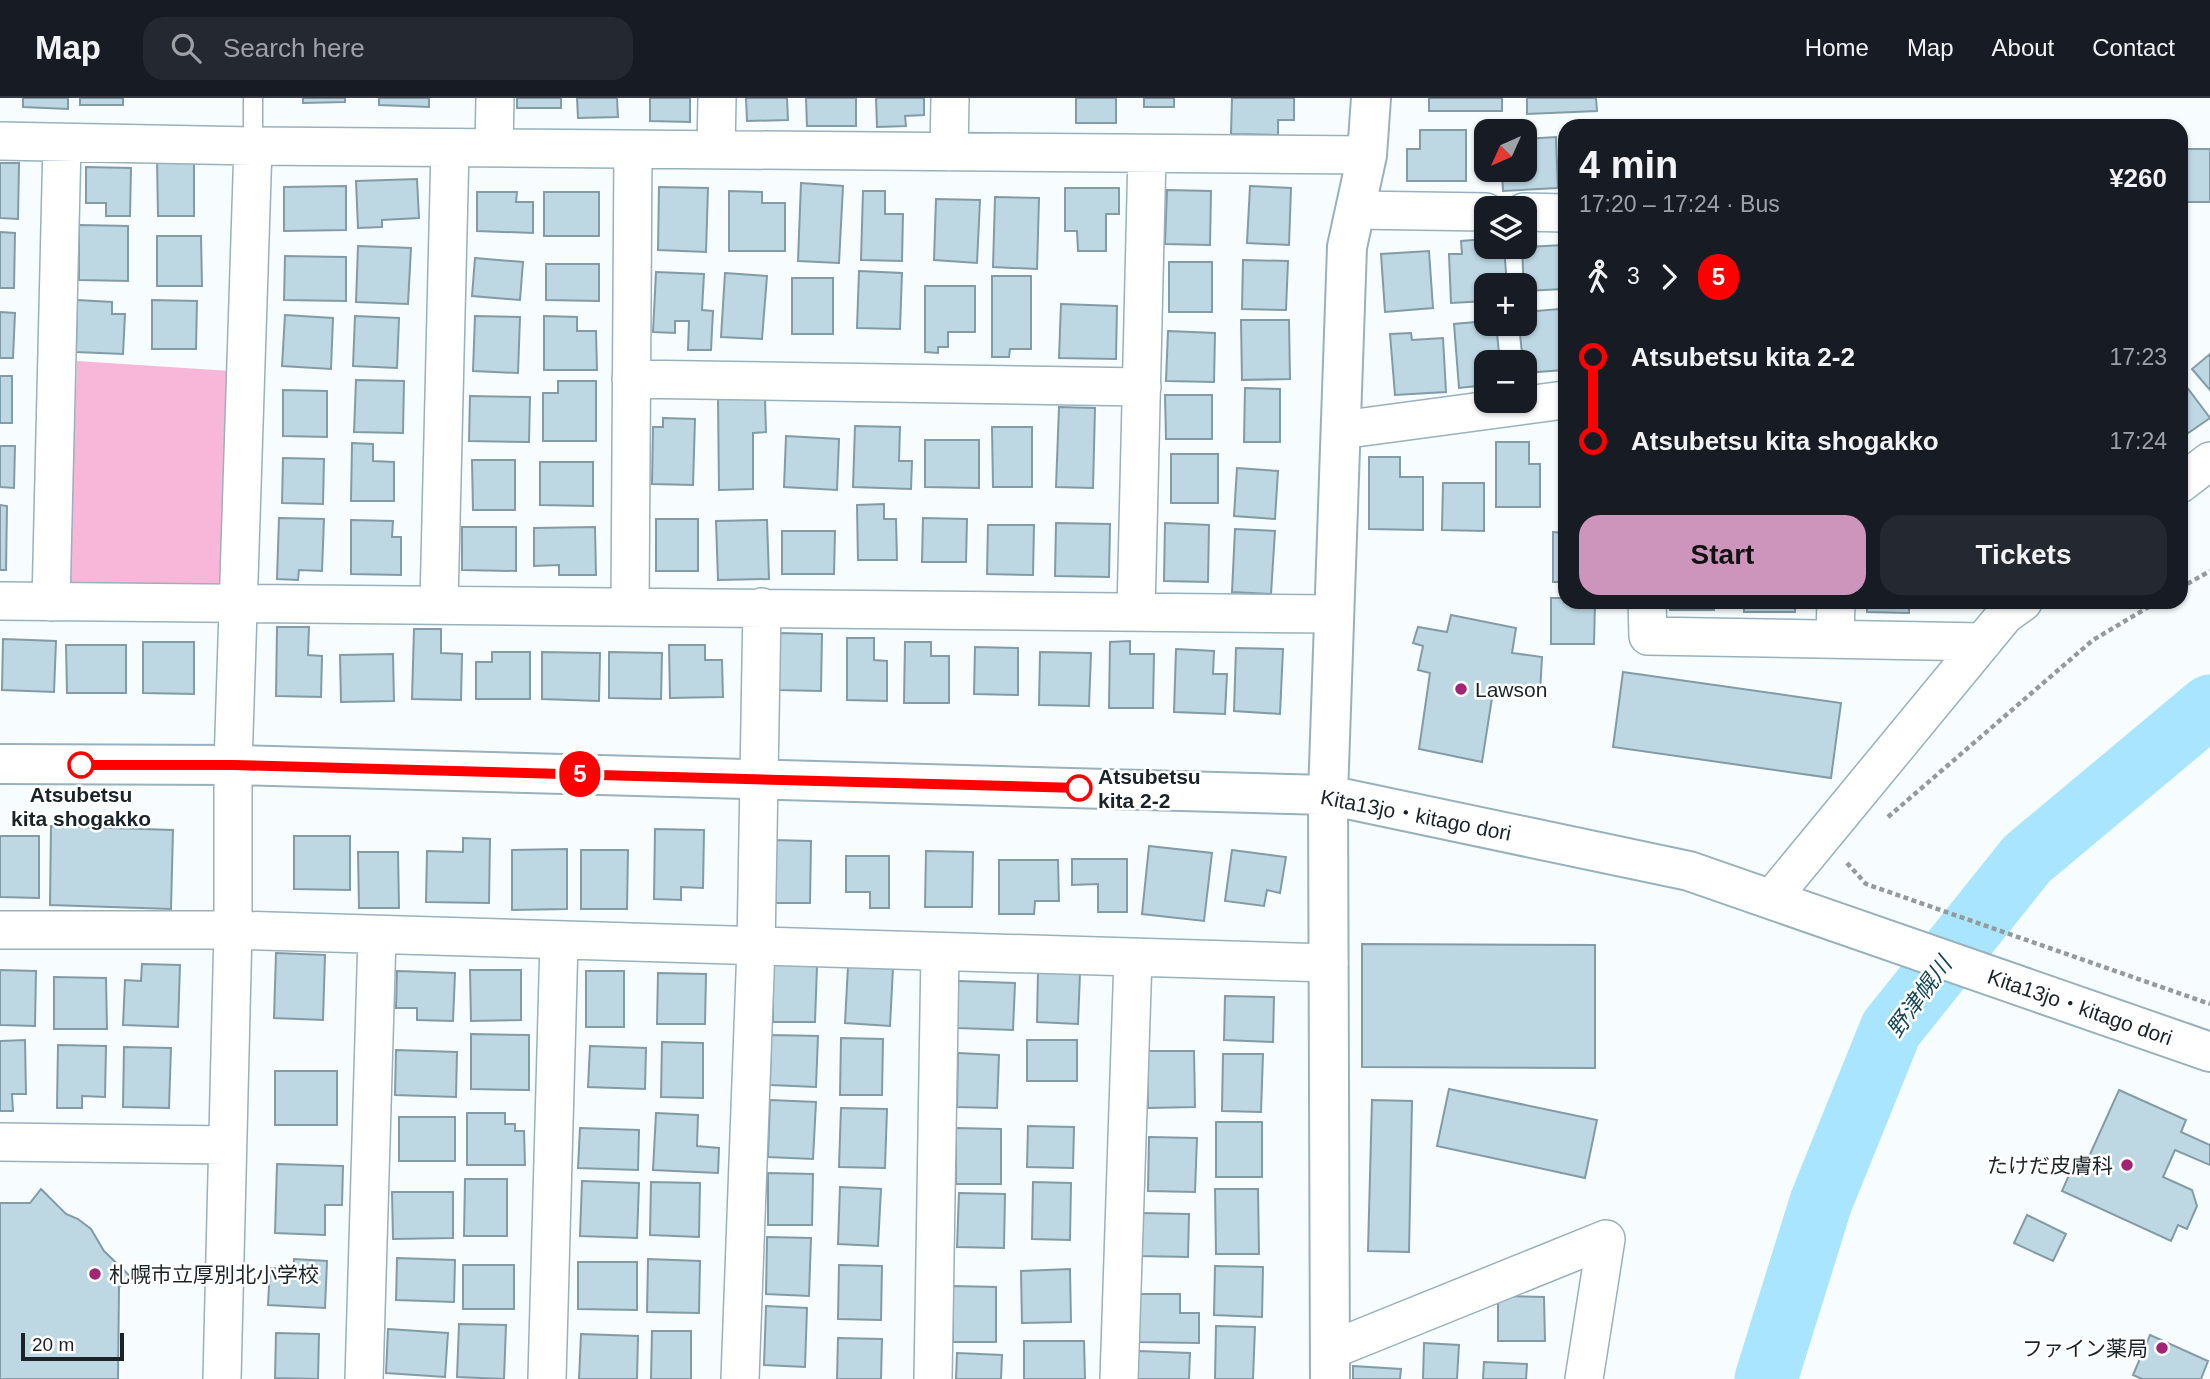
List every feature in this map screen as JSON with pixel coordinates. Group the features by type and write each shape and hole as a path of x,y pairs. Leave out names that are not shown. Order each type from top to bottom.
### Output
{"main road":[{"path":"1331,1365 1328,795 1347,247 1367,155 1371,98"},
{"name":"Kita13jo・kitago dori","path":"0,764 233,765 1328,795 1689,871 2210,1052"}],"street":[{"path":"494,148 495,98"},
{"path":"716,150 717,98"},
{"path":"949,152 950,98"},
{"path":"0,141 633,150 1367,155"},
{"path":"51,602 62,143"},
{"path":"222,1379 233,930 233,765 253,146"},
{"path":"439,603 450,148"},
{"path":"630,606 633,150"},
{"path":"1136,611 1147,154"},
{"path":"1355,210 1474,212"},
{"path":"1537,212 1558,213"},
{"path":"631,379 1142,387"},
{"path":"1341,430 1558,401"},
{"path":"2188,478 2210,461"},
{"path":"0,601 238,601 1334,614"},
{"path":"740,1379 756,947 762,607"},
{"path":"1647,609 1648,636 1983,642"},
{"path":"1835,639 1836,609"},
{"path":"1771,898 2005,615 2013,609"},
{"path":"0,930 233,930 1329,963"},
{"path":"364,1379 377,936"},
{"path":"547,1379 559,941"},
{"path":"933,1379 940,952"},
{"path":"1119,1379 1133,958"},
{"path":"0,1142 227,1145"},
{"path":"1331,1365 1606,1239 1584,1379"}],"lane":[{"path":"253,98 253,146"}],"path":[{"path":"2188,583 2210,571"},
{"path":"1884,821 2093,640 2145,609"},
{"path":"1842,857 1866,884 2210,1004"}],"shaded area":[{"path":"77,361 231,371 222,591 69,590"}],"building":[{"path":"23,98 68,98 68,109 23,107"},
{"path":"80,98 123,98 123,105 80,105"},
{"path":"303,98 345,98 345,102 303,103"},
{"path":"379,98 429,98 429,107 379,105"},
{"path":"517,98 561,98 561,108 517,108"},
{"path":"577,98 617,98 618,117 578,118"},
{"path":"650,98 690,98 690,122 650,121"},
{"path":"746,98 787,98 788,120 747,121"},
{"path":"806,98 856,98 856,126 807,126"},
{"path":"876,98 924,98 924,115 905,116 906,126 877,127"},
{"path":"1076,98 1116,98 1116,123 1076,123"},
{"path":"1144,98 1174,98 1174,107 1144,107"},
{"path":"1232,98 1294,98 1294,120 1278,120 1278,135 1231,134"},
{"path":"1429,98 1502,98 1502,111 1429,111"},
{"path":"1527,98 1596,98 1597,111 1527,114"},
{"path":"1420,130 1466,130 1466,181 1407,181 1407,149 1420,149"},
{"path":"1556,137 1558,188 1503,191 1503,182 1537,182 1537,138"},
{"path":"2188,149 2210,149 2210,202 2188,202"},
{"path":"194,158 194,216 158,216 157,159"},
{"path":"0,163 19,163 18,219 0,218"},
{"path":"86,167 131,168 130,216 106,216 106,203 86,203"},
{"path":"417,179 419,218 382,220 382,227 358,228 356,181"},
{"path":"801,183 843,186 839,263 798,261"},
{"path":"346,186 346,230 284,231 284,187"},
{"path":"1250,186 1291,188 1289,245 1247,243"},
{"path":"659,187 708,188 706,252 658,250"},
{"path":"1065,188 1119,188 1119,214 1106,214 1106,251 1078,251 1077,231 1065,231"},
{"path":"1167,190 1211,191 1210,245 1165,244"},
{"path":"729,191 762,192 762,203 785,203 785,251 729,251"},
{"path":"863,191 885,191 885,214 903,214 902,261 861,260"},
{"path":"477,192 517,192 516,202 533,202 533,233 477,231"},
{"path":"544,192 599,192 599,236 544,236"},
{"path":"995,197 1039,198 1037,269 993,267"},
{"path":"936,199 980,200 977,263 934,260"},
{"path":"79,225 128,226 128,281 79,280"},
{"path":"0,232 15,233 14,288 0,288"},
{"path":"157,236 201,236 202,286 157,286"},
{"path":"1474,240 1474,259 1505,259 1506,273 1474,273 1474,302 1451,303 1449,254 1462,254 1461,241"},
{"path":"1558,245 1558,289 1537,290 1537,273 1523,273 1523,259 1537,259 1537,246"},
{"path":"358,246 411,248 408,304 356,302"},
{"path":"1429,251 1433,308 1385,312 1381,254"},
{"path":"285,256 346,257 346,301 284,300"},
{"path":"475,258 523,262 520,300 472,296"},
{"path":"1243,260 1288,261 1286,310 1242,309"},
{"path":"1169,262 1212,262 1212,312 1169,312"},
{"path":"546,264 599,264 599,301 546,300"},
{"path":"859,271 902,273 900,329 857,328"},
{"path":"656,272 704,274 702,310 713,311 711,350 688,350 689,321 675,321 675,333 653,332"},
{"path":"725,273 767,276 762,339 721,337"},
{"path":"992,276 1031,276 1031,349 1010,349 1009,357 992,357"},
{"path":"792,278 833,278 833,334 792,334"},
{"path":"925,286 975,286 975,332 948,332 948,347 938,347 938,353 925,352"},
{"path":"77,300 112,302 112,314 125,314 123,354 76,352"},
{"path":"152,300 197,301 196,349 152,349"},
{"path":"1061,304 1117,306 1116,359 1059,358"},
{"path":"1558,309 1558,370 1537,372 1537,350 1522,350 1520,336 1537,336 1537,311"},
{"path":"0,312 15,313 13,358 0,358"},
{"path":"285,315 333,318 331,369 282,366"},
{"path":"355,316 399,318 397,368 353,366"},
{"path":"475,316 520,317 518,373 473,371"},
{"path":"544,316 577,317 577,331 596,331 597,370 544,370"},
{"path":"1241,320 1289,320 1290,379 1242,380"},
{"path":"1474,322 1474,336 1497,336 1499,350 1474,350 1474,386 1459,388 1454,324"},
{"path":"1168,331 1215,333 1214,382 1166,381"},
{"path":"1411,333 1412,340 1443,338 1446,392 1395,395 1390,334"},
{"path":"2210,354 2210,390 2192,369"},
{"path":"0,376 12,376 12,423 0,423"},
{"path":"356,380 404,381 403,433 354,432"},
{"path":"558,381 596,381 596,441 543,441 543,393 558,393"},
{"path":"1245,388 1280,389 1280,442 1244,442"},
{"path":"2188,389 2210,418 2188,433"},
{"path":"283,390 327,391 327,437 283,436"},
{"path":"1165,395 1212,395 1212,439 1166,439"},
{"path":"470,396 530,397 529,442 469,441"},
{"path":"718,398 765,398 766,432 753,433 753,489 719,490"},
{"path":"1059,407 1095,408 1093,488 1056,487"},
{"path":"663,418 695,419 693,485 652,484 653,427 663,427"},
{"path":"855,426 900,427 899,461 912,461 911,489 853,487"},
{"path":"992,427 1032,427 1032,487 993,487"},
{"path":"786,436 839,439 837,490 784,487"},
{"path":"925,440 979,440 979,488 925,487"},
{"path":"1496,442 1529,442 1529,464 1540,464 1540,507 1496,507"},
{"path":"352,443 373,444 373,461 394,462 394,501 351,501"},
{"path":"0,446 15,446 14,488 0,487"},
{"path":"1171,454 1218,454 1218,503 1171,503"},
{"path":"1369,457 1400,457 1400,477 1423,477 1423,530 1369,529"},
{"path":"283,458 324,459 323,504 282,503"},
{"path":"472,460 515,460 515,510 473,510"},
{"path":"540,462 593,462 593,506 540,505"},
{"path":"1237,468 1278,471 1275,519 1234,516"},
{"path":"1443,483 1484,483 1484,531 1442,530"},
{"path":"884,504 884,519 896,519 897,560 858,560 857,505"},
{"path":"0,505 7,506 6,570 0,570"},
{"path":"279,518 324,519 322,571 299,570 298,580 277,579"},
{"path":"923,518 967,519 966,562 922,562"},
{"path":"656,519 698,519 698,571 656,571"},
{"path":"351,520 393,521 392,537 401,537 401,575 351,574"},
{"path":"767,520 769,579 718,580 716,521"},
{"path":"1056,523 1110,524 1109,577 1055,576"},
{"path":"1165,523 1209,525 1208,582 1164,581"},
{"path":"988,525 1034,525 1033,575 987,574"},
{"path":"462,527 516,527 516,571 462,570"},
{"path":"595,527 596,575 559,575 559,565 534,566 534,528"},
{"path":"1235,529 1275,531 1271,594 1232,592"},
{"path":"782,531 835,531 834,574 782,574"},
{"path":"1553,532 1558,532 1558,582 1553,582"},
{"path":"1551,598 1558,598 1558,609 1595,609 1594,644 1551,644"},
{"path":"1670,609 1714,609 1714,610"},
{"path":"1744,609 1795,609 1795,612 1744,612"},
{"path":"1867,609 1909,609 1909,613 1867,612"},
{"name":"Lawson","path":"1451,615 1516,628 1512,653 1542,657 1540,693 1494,685 1482,762 1419,749 1430,673 1418,670 1423,646 1413,643 1418,627 1447,632"},
{"path":"277,627 309,627 308,655 322,656 321,697 276,696"},
{"path":"414,629 441,629 441,653 462,654 461,700 412,699"},
{"path":"778,633 822,634 821,691 777,690"},
{"path":"847,638 874,638 874,660 887,661 887,701 847,700"},
{"path":"3,639 56,641 54,692 2,690"},
{"path":"1130,641 1130,654 1154,654 1153,708 1109,708 1110,642"},
{"path":"143,642 194,642 194,694 143,693"},
{"path":"905,642 931,642 931,656 949,656 949,703 904,703"},
{"path":"66,645 126,645 126,693 67,693"},
{"path":"669,645 705,645 705,660 722,660 723,697 670,698"},
{"path":"975,647 1018,648 1018,695 974,694"},
{"path":"1236,648 1283,649 1280,714 1234,711"},
{"path":"1176,649 1214,651 1213,674 1227,674 1225,714 1174,712"},
{"path":"492,652 530,652 530,699 476,699 476,662 492,662"},
{"path":"542,652 600,653 599,701 542,699"},
{"path":"609,652 662,653 661,699 609,698"},
{"path":"1040,652 1091,653 1089,706 1039,705"},
{"path":"393,654 394,701 341,702 340,655"},
{"path":"1623,672 1841,703 1831,778 1613,747"},
{"path":"51,826 173,830 171,909 50,905"},
{"path":"655,829 704,830 703,888 681,887 681,900 654,899"},
{"path":"0,836 39,836 39,898 0,897"},
{"path":"294,836 350,836 350,890 294,889"},
{"path":"463,838 490,839 489,903 426,902 427,851 463,852"},
{"path":"772,840 811,841 810,903 771,903"},
{"path":"1149,846 1212,853 1204,921 1142,914"},
{"path":"567,849 567,909 512,910 512,850"},
{"path":"581,850 628,850 627,909 581,909"},
{"path":"1232,850 1286,857 1280,893 1267,890 1264,906 1225,901"},
{"path":"926,851 973,852 972,907 925,907"},
{"path":"358,852 398,852 399,908 359,908"},
{"path":"846,856 889,856 889,908 870,908 870,892 846,892"},
{"path":"1072,859 1127,859 1127,912 1098,912 1098,884 1072,885"},
{"path":"999,860 1058,860 1059,901 1035,901 1034,914 999,914"},
{"path":"1362,944 1595,945 1595,1068 1362,1067"},
{"path":"276,953 325,955 323,1020 274,1018"},
{"path":"773,963 817,966 815,1022 773,1022"},
{"path":"142,964 180,965 178,1027 123,1025 125,980 141,981"},
{"path":"848,966 893,968 890,1026 845,1023"},
{"path":"0,970 36,971 35,1026 0,1025"},
{"path":"470,970 521,970 521,1020 471,1021"},
{"path":"397,971 455,973 453,1021 417,1020 417,1008 396,1008"},
{"path":"586,971 624,971 624,1027 586,1027"},
{"path":"1038,972 1080,973 1078,1024 1037,1022"},
{"path":"658,973 706,974 705,1024 657,1024"},
{"path":"54,977 106,978 107,1029 54,1029"},
{"path":"958,981 1015,983 1013,1030 957,1028"},
{"path":"1225,996 1274,997 1273,1042 1224,1040"},
{"path":"471,1034 529,1035 529,1090 471,1089"},
{"path":"771,1035 818,1036 816,1087 770,1085"},
{"path":"841,1038 883,1039 882,1095 840,1095"},
{"path":"25,1040 26,1094 12,1094 13,1111 0,1111 0,1041"},
{"path":"1027,1040 1077,1040 1077,1081 1027,1081"},
{"path":"662,1042 703,1043 703,1098 661,1097"},
{"path":"58,1045 106,1046 105,1097 82,1096 82,1108 57,1108"},
{"path":"590,1046 646,1048 645,1089 588,1087"},
{"path":"124,1047 171,1048 169,1108 123,1107"},
{"path":"396,1050 457,1052 456,1097 395,1095"},
{"path":"1147,1051 1194,1051 1195,1107 1148,1108"},
{"path":"958,1053 999,1055 997,1108 957,1107"},
{"path":"1223,1054 1263,1054 1261,1112 1222,1111"},
{"path":"275,1071 337,1071 337,1125 275,1125"},
{"path":"1449,1089 1597,1120 1585,1178 1437,1146"},
{"name":"たけだ皮膚科","path":"2119,1090 2186,1120 2181,1132 2210,1145 2210,1165 2175,1150 2163,1177 2192,1190 2197,1206 2187,1229 2178,1225 2171,1241 2062,1191 2073,1166 2083,1170"},
{"path":"770,1100 816,1102 813,1159 768,1157"},
{"path":"1372,1100 1412,1101 1409,1252 1368,1251"},
{"path":"841,1108 887,1109 885,1168 839,1167"},
{"path":"467,1113 505,1113 505,1124 515,1124 515,1131 524,1131 525,1165 467,1165"},
{"path":"656,1113 698,1115 697,1146 719,1148 718,1173 653,1170"},
{"path":"399,1117 455,1117 455,1161 399,1161"},
{"path":"1216,1122 1262,1122 1262,1177 1216,1177"},
{"path":"1028,1126 1074,1127 1073,1168 1027,1167"},
{"path":"580,1128 639,1130 638,1170 578,1168"},
{"path":"956,1128 1001,1129 1001,1184 956,1184"},
{"path":"1149,1137 1197,1138 1195,1192 1148,1191"},
{"path":"277,1164 343,1166 342,1205 325,1205 325,1235 275,1233"},
{"path":"768,1173 813,1174 812,1225 768,1225"},
{"path":"465,1179 507,1179 507,1236 464,1236"},
{"path":"582,1181 639,1183 637,1238 580,1236"},
{"path":"651,1182 700,1183 699,1237 650,1235"},
{"path":"1033,1182 1071,1183 1070,1240 1032,1239"},
{"path":"840,1187 881,1189 878,1246 838,1244"},
{"path":"41,1189 66,1214 91,1229 104,1251 132,1278 119,1287 118,1379 0,1379 0,1203 30,1203"},
{"path":"1215,1189 1258,1189 1259,1254 1216,1254"},
{"path":"392,1192 453,1192 453,1238 393,1239"},
{"path":"959,1193 1005,1194 1004,1248 957,1247"},
{"path":"1140,1213 1189,1214 1188,1257 1139,1256"},
{"path":"2027,1215 2066,1234 2053,1261 2014,1243"},
{"path":"767,1237 811,1238 809,1296 766,1294"},
{"path":"397,1258 455,1260 454,1302 396,1300"},
{"path":"294,1259 327,1261 325,1308 268,1305 270,1268 294,1269"},
{"path":"648,1259 700,1261 699,1313 647,1312"},
{"path":"578,1262 637,1262 637,1310 578,1309"},
{"path":"463,1265 514,1265 514,1309 463,1309"},
{"path":"839,1265 882,1266 881,1320 838,1319"},
{"path":"1215,1266 1263,1267 1262,1317 1214,1315"},
{"path":"1070,1269 1071,1322 1022,1323 1021,1271"},
{"path":"953,1286 996,1287 996,1342 953,1342"},
{"path":"1138,1294 1180,1294 1180,1313 1199,1313 1199,1343 1137,1342"},
{"path":"1498,1296 1544,1297 1545,1341 1498,1341"},
{"path":"766,1306 807,1308 805,1367 764,1365"},
{"path":"459,1324 506,1325 504,1379 457,1377"},
{"path":"1216,1326 1255,1327 1253,1379 1215,1379"},
{"path":"388,1329 448,1333 445,1377 386,1373"},
{"path":"652,1331 691,1331 691,1379 651,1379"},
{"path":"276,1333 319,1334 318,1379 275,1378"},
{"path":"581,1334 638,1336 637,1379 579,1379"},
{"name":"ファイン薬局","path":"2150,1335 2208,1361 2201,1379 2142,1379 2133,1375"},
{"path":"838,1338 882,1339 881,1379 837,1379"},
{"path":"1024,1341 1084,1341 1085,1379 1024,1379"},
{"path":"1424,1343 1459,1345 1457,1379 1423,1379"},
{"path":"1138,1351 1190,1353 1189,1379 1137,1379"},
{"path":"957,1353 1002,1355 1001,1379 956,1379"},
{"path":"1484,1362 1527,1364 1526,1379 1483,1379"},
{"path":"1353,1366 1401,1369 1400,1379 1353,1379"}],"waterway":[{"name":"野津幌川","path":"1766,1379 1821,1202 1891,1029 2027,859 2210,706"}],"bus line":[{"name":"5","path":"81,765 233,765 1079,788"}],"place":[{"name":"Lawson","path":"1461,689"},
{"name":"Atsubetsu kita shogakko","path":"81,765"},
{"name":"Atsubetsu kita 2-2","path":"1079,788"},
{"name":"たけだ皮膚科","path":"2127,1165"},
{"name":"札幌市立厚別北小学校","path":"95,1274"},
{"name":"ファイン薬局","path":"2162,1348"}]}
